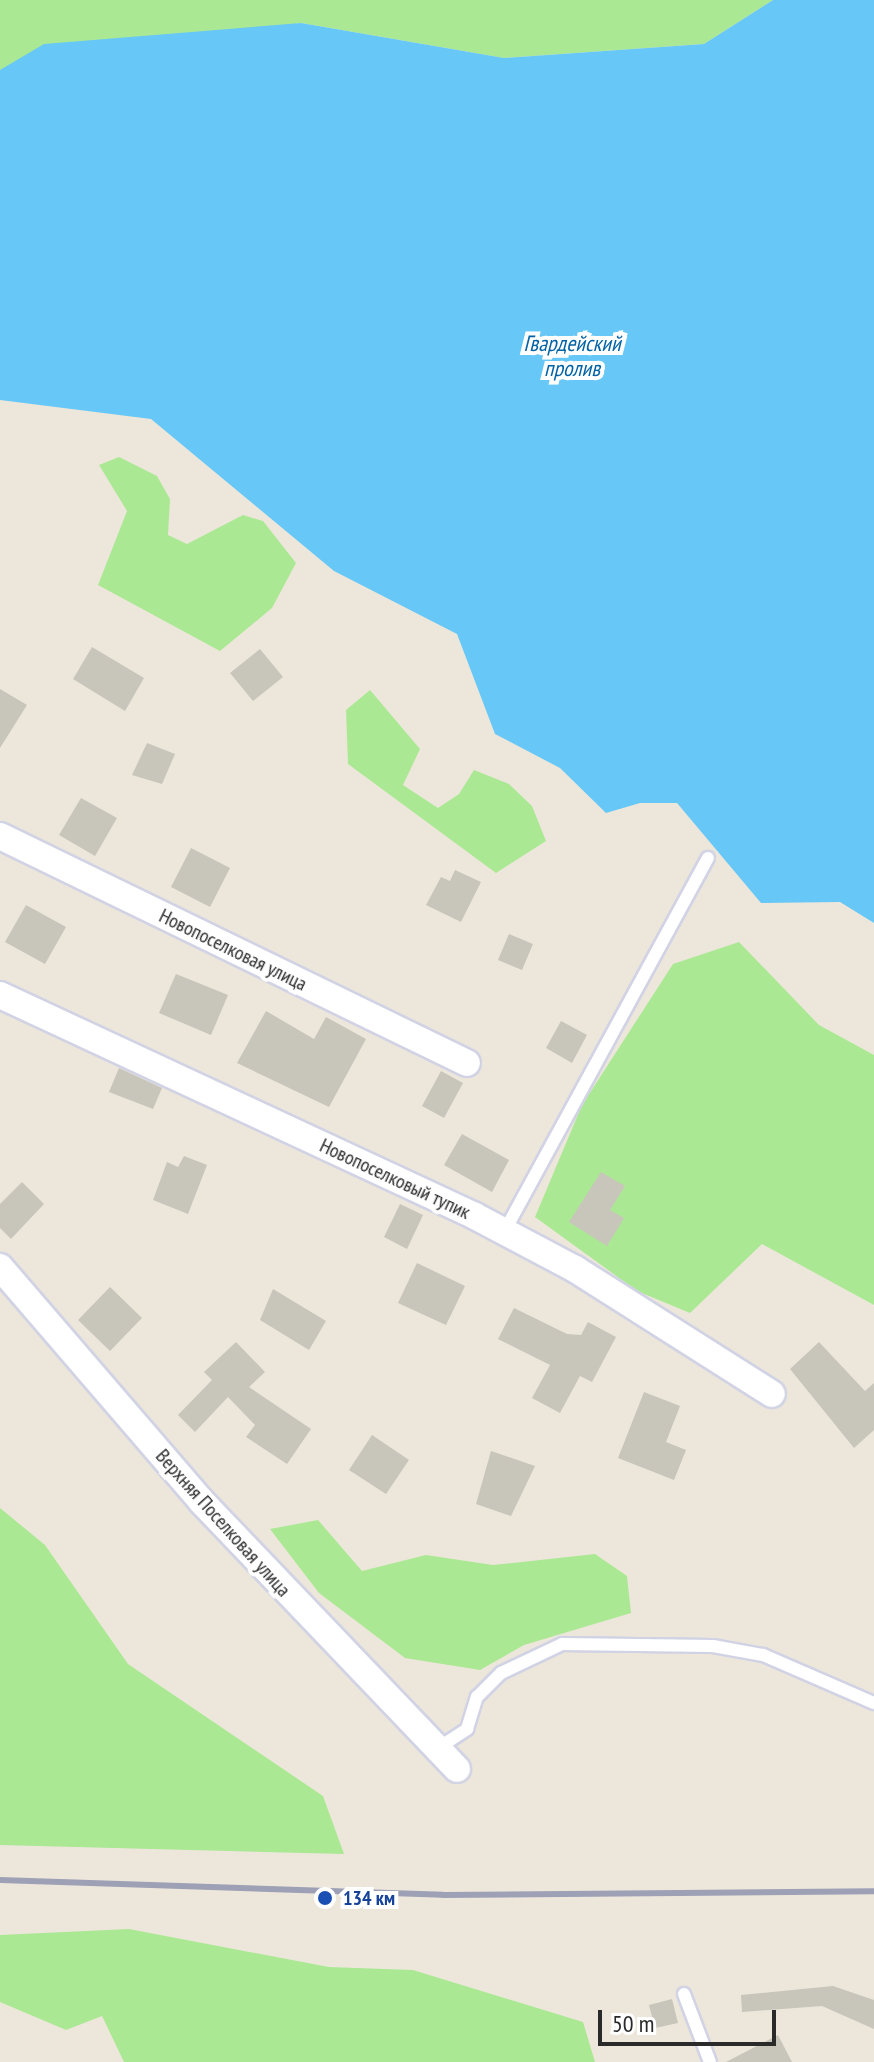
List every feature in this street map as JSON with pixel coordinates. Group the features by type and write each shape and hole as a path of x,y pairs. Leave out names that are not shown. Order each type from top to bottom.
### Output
{"street":[{"name":"Новопоселковая улица","path":"0,836 467,1063"},
{"name":"Новопоселковый тупик","path":"0,995 504,1232 772,1394"},
{"name":"Верхняя Поселковая улица","path":"0,1268 283,1590 457,1769"}],"lane":[{"path":"504,1232 708,858"},
{"path":"438,1748 467,1729 477,1697 501,1673 562,1644 750,1653 874,1703"},
{"path":"684,1994 710,2062"}],"green space":[{"path":"0,0 773,0 704,44 504,58 301,23 0,70"},
{"path":"119,457 157,476 170,499 168,535 187,544 243,515 263,521 296,563 272,608 220,651 98,585 127,511 99,465"},
{"path":"370,690 420,749 403,785 438,808 459,794 474,770 509,784 532,806 546,841 496,873 348,764 346,710"},
{"path":"739,942 819,1025 874,1055 874,1305 762,1244 690,1313 637,1291 535,1217 582,1105 673,964"},
{"path":"0,1508 45,1545 128,1664 323,1796 344,1854 0,1845"},
{"path":"318,1520 362,1571 426,1555 493,1565 595,1554 627,1576 631,1613 524,1645 480,1670 405,1658 319,1593 270,1529"},
{"path":"129,1929 329,1967 413,1970 583,2022 595,2062 124,2062 102,2016 66,2030 0,2002 0,1935"}],"water":[{"name":"Гвардейский пролив","path":"773,0 874,0 874,923 840,902 761,903 677,803 640,803 606,813 560,768 495,734 457,634 334,571 151,419 0,400 0,70 44,44 301,23 504,58 704,44"}],"building":[{"path":"92,647 144,678 125,711 73,679"},
{"path":"260,649 283,677 253,701 230,673"},
{"path":"0,689 27,705 0,748"},
{"path":"147,743 175,754 162,784 132,775"},
{"path":"81,798 117,818 95,856 59,835"},
{"path":"191,848 230,868 210,907 171,887"},
{"path":"455,870 481,882 461,922 426,905 441,877 450,881"},
{"path":"26,905 66,927 45,964 5,942"},
{"path":"509,934 533,944 522,970 498,960"},
{"path":"176,974 228,995 211,1035 159,1013"},
{"path":"266,1011 314,1039 326,1017 366,1039 329,1107 237,1063"},
{"path":"561,1021 587,1035 572,1063 546,1048"},
{"path":"119,1068 162,1088 153,1109 109,1092"},
{"path":"441,1071 463,1083 444,1118 422,1106"},
{"path":"462,1134 509,1160 492,1192 444,1165"},
{"path":"184,1156 207,1165 188,1214 153,1200 167,1162 178,1167"},
{"path":"601,1172 625,1186 610,1210 624,1218 607,1246 569,1222"},
{"path":"22,1182 44,1204 11,1239 0,1228 0,1204"},
{"path":"400,1204 423,1215 407,1249 384,1237"},
{"path":"417,1263 465,1286 446,1325 398,1303"},
{"path":"110,1287 142,1318 110,1351 78,1320"},
{"path":"273,1289 326,1321 309,1350 260,1320"},
{"path":"514,1308 567,1334 581,1335 588,1322 616,1337 592,1382 580,1376 560,1413 532,1398 550,1365 498,1339"},
{"path":"236,1342 265,1372 249,1387 311,1429 287,1464 246,1437 255,1425 228,1397 195,1432 178,1415 212,1380 204,1372"},
{"path":"819,1342 865,1391 874,1383 874,1430 854,1448 790,1369"},
{"path":"644,1392 680,1406 666,1442 686,1450 674,1480 618,1458"},
{"path":"372,1435 409,1460 386,1494 349,1470"},
{"path":"491,1451 535,1466 511,1516 476,1504"},
{"path":"833,1986 874,2000 874,2029 822,2006 742,2012 741,1995"},
{"path":"672,1999 678,2023 655,2028 649,2005"},
{"path":"778,2035 792,2062 726,2062"}],"railway":[{"path":"0,1880 443,1895 874,1891"}],"place":[{"name":"134 км","path":"325,1898"}]}
